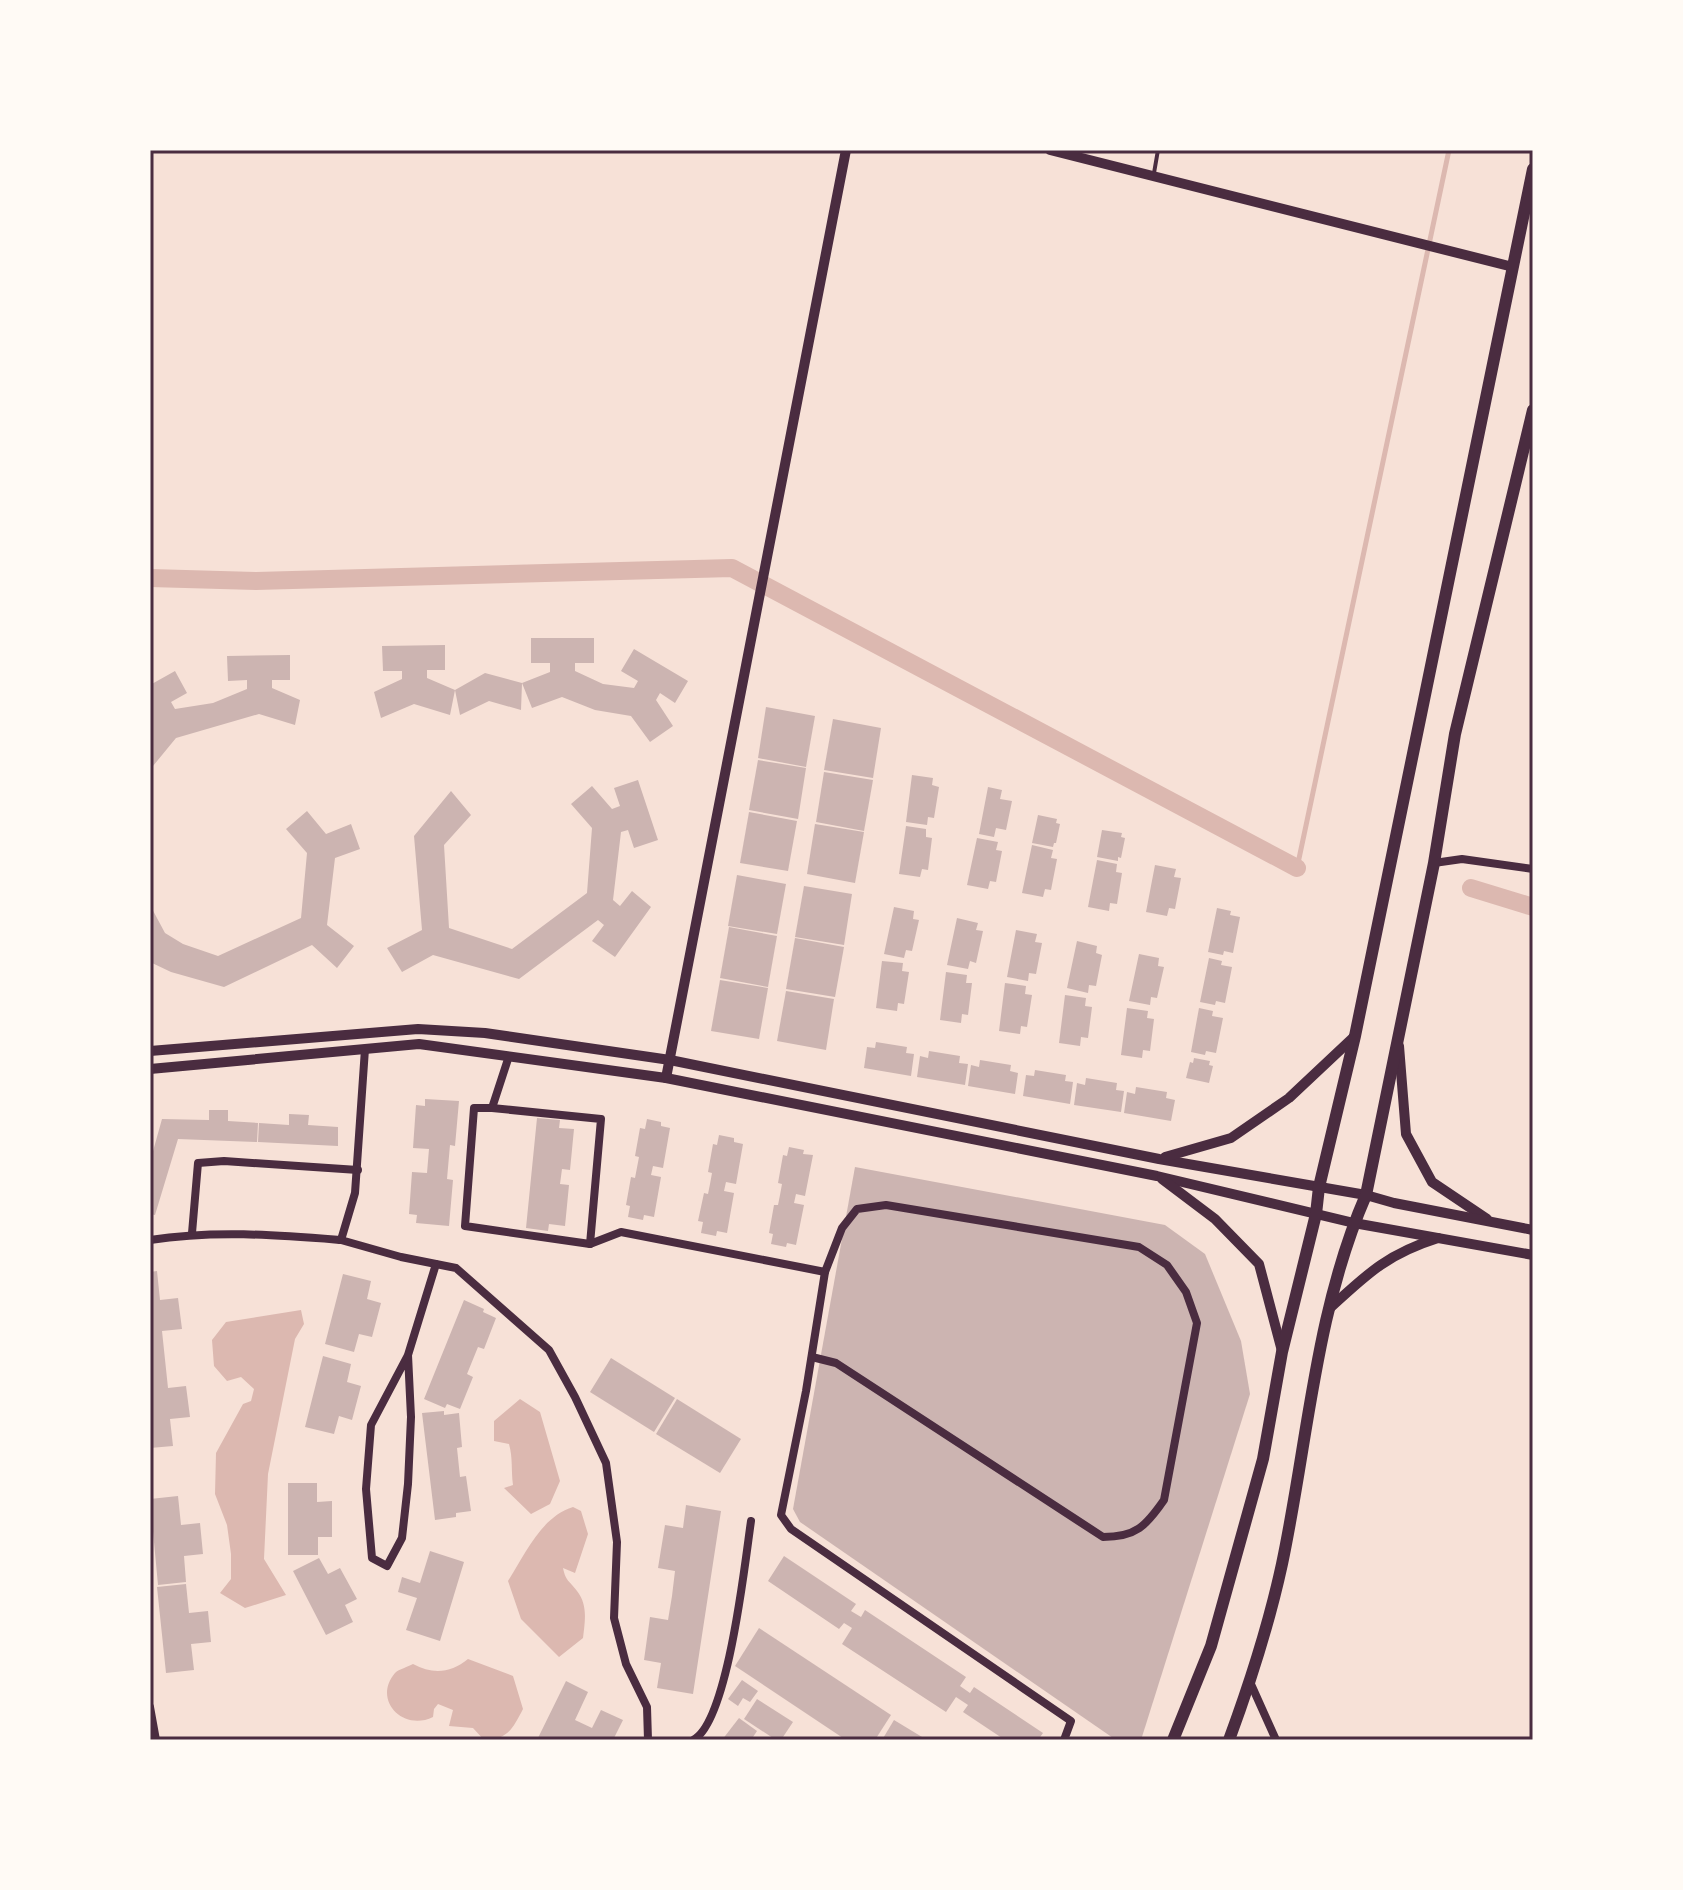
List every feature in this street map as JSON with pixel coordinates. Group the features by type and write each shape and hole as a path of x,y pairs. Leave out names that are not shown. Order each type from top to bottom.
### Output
{"main road":[{"path":"1173,1740 1211,1646 1263,1459 1282,1352 1355,1036 1533,169"},
{"path":"1229,1740 1250,1682 1281,1566 1327,1311 1354,1223 1366,1195 1434,863 1455,734 1533,410"}],"street":[{"path":"666,1078 846,150"},
{"path":"1050,150 1513,267"},
{"path":"1434,863 1462,859 1533,869"},
{"path":"150,1051 418,1029 485,1033 670,1060 1159,1159 1366,1195 1533,1230"},
{"path":"1159,1159 1231,1138 1289,1098 1355,1036"},
{"path":"1398,1039 1406,1134 1432,1182 1491,1222"},
{"path":"150,1069 419,1044 509,1056 666,1078 1157,1176 1354,1223 1533,1255"},
{"path":"341,1240 355,1193 358,1170 365,1049"},
{"path":"492,1108 509,1056"},
{"path":"590,1244 601,1119 474,1108 465,1226 590,1244 621,1232 825,1272"},
{"path":"192,1233 198,1163 224,1161 358,1170"},
{"path":"1157,1176 1215,1219 1259,1264 1282,1352"},
{"path":"812,1357 836,1363 1103,1537 1125,1537 1151,1519 1164,1500 1197,1323 1186,1292 1167,1265 1139,1247 886,1205 857,1209 842,1228 825,1272 781,1515 791,1529 1071,1721 1064,1740"},
{"path":"150,1240 192,1233 254,1233 341,1240 456,1268 549,1350 606,1463 617,1542 614,1618 626,1664 647,1707 648,1740"},
{"path":"1327,1311 1372,1270 1408,1248 1440,1237"},
{"path":"408,1355 411,1417 408,1484 402,1538 387,1566 372,1558 366,1489 371,1425 408,1355 436,1264"},
{"path":"693,1740 700,1736 717,1705 736,1622 751,1521"},
{"path":"1250,1682 1276,1740"},
{"path":"150,1707 156,1740"}],"lane":[{"path":"1153,175 1158,150"}],"shaded area":[{"path":"301,1310 304,1324 295,1339 268,1474 264,1559 286,1595 245,1608 220,1593 231,1579 231,1554 227,1525 215,1494 216,1453 243,1404 251,1401 254,1389 241,1377 227,1381 214,1366 212,1340 226,1322"},
{"path":"520,1399 540,1412 560,1481 550,1504 531,1514 504,1488 513,1485 509,1444 494,1441 494,1421"},
{"path":"573,1507 581,1511 588,1534 575,1573 563,1568 583,1602 583,1638 559,1657 521,1619 508,1581 543,1527"},
{"path":"468,1659 513,1676 523,1709 513,1727 504,1735 484,1740 473,1728 449,1726 453,1710 438,1704 433,1717 422,1721 402,1717 394,1711 387,1693 389,1683 399,1670 413,1664 442,1671"}],"building":[{"path":"531,638 594,638 594,663 575,663 575,671 603,684 634,688 638,681 621,671 634,649 688,681 675,703 660,693 656,700 673,726 650,742 631,716 595,710 562,697 532,708 522,683 550,672 550,663 531,663"},
{"path":"445,645 445,670 427,670 427,678 455,690 450,715 414,704 381,718 374,692 402,679 402,671 383,671 382,646"},
{"path":"290,655 290,680 272,680 272,688 300,700 295,725 259,714 176,738 153,766 150,764 150,726 153,722 150,716 150,685 175,671 187,693 171,702 175,709 213,703 247,689 247,680 228,681 227,656"},
{"path":"485,673 522,683 521,710 489,701 460,715 455,690"},
{"path":"766,707 815,716 806,767 758,758"},
{"path":"833,719 881,728 873,778 824,770"},
{"path":"758,760 806,768 798,819 749,810"},
{"path":"824,772 873,780 864,831 816,822"},
{"path":"912,775 933,778 932,785 939,787 934,818 928,817 927,825 906,822"},
{"path":"638,780 658,840 634,848 628,830 621,832 613,900 620,906 632,891 651,907 615,957 592,941 604,925 598,920 519,979 433,955 402,972 387,948 422,930 414,836 451,791 471,815 444,845 449,928 512,949 587,893 592,828 571,804 592,786 612,809 620,806 614,788"},
{"path":"988,787 1002,790 1000,799 1012,801 1006,830 996,828 994,837 979,834"},
{"path":"307,811 326,834 351,824 360,849 335,858 327,925 354,946 337,968 312,945 224,987 171,972 150,962 150,905 165,933 183,944 218,956 301,918 307,853 286,829"},
{"path":"749,812 797,821 788,871 740,863"},
{"path":"1038,815 1057,819 1056,823 1060,824 1053,847 1032,843"},
{"path":"815,824 864,832 855,883 807,874"},
{"path":"906,826 926,829 926,837 932,838 928,870 922,869 920,877 899,874"},
{"path":"1102,830 1122,833 1121,837 1125,838 1118,861 1097,857"},
{"path":"977,838 998,842 996,850 1002,851 996,882 990,881 988,889 967,885"},
{"path":"1032,845 1053,850 1051,858 1057,859 1051,890 1045,889 1043,897 1022,893"},
{"path":"1097,860 1117,864 1116,872 1122,873 1117,904 1110,903 1109,911 1088,907"},
{"path":"1155,865 1176,869 1174,877 1181,878 1175,909 1169,908 1167,916 1146,912"},
{"path":"737,875 786,884 777,934 728,926"},
{"path":"804,886 852,894 844,945 795,937"},
{"path":"894,907 914,911 913,919 919,920 912,951 906,950 904,958 884,954"},
{"path":"1217,908 1240,917 1233,953 1208,952"},
{"path":"957,918 978,923 976,930 983,931 976,963 970,961 968,969 947,965"},
{"path":"729,927 777,936 768,987 720,978"},
{"path":"1016,930 1037,934 1035,942 1042,943 1036,974 1029,973 1028,981 1007,977"},
{"path":"795,938 844,947 835,997 786,989"},
{"path":"1077,941 1097,946 1096,953 1102,955 1096,986 1089,985 1088,993 1067,988"},
{"path":"1139,954 1159,958 1158,966 1164,967 1157,998 1151,997 1150,1005 1129,1001"},
{"path":"1209,958 1232,967 1225,1003 1200,1002"},
{"path":"882,961 903,963 902,971 909,972 904,1004 898,1003 897,1011 876,1008"},
{"path":"946,972 967,975 966,983 972,983 968,1015 962,1014 961,1023 940,1020"},
{"path":"720,980 768,988 759,1039 711,1031"},
{"path":"1005,983 1026,986 1025,994 1032,995 1027,1027 1021,1026 1020,1034 999,1031"},
{"path":"786,991 834,999 826,1050 777,1041"},
{"path":"1065,995 1086,998 1085,1006 1092,1007 1088,1038 1081,1037 1080,1046 1059,1043"},
{"path":"1127,1008 1148,1011 1147,1018 1154,1019 1150,1051 1143,1050 1142,1058 1121,1055"},
{"path":"1199,1008 1213,1011 1212,1016 1223,1018 1216,1053 1206,1051 1205,1055 1191,1052"},
{"path":"876,1042 907,1047 906,1053 914,1054 911,1076 864,1068 867,1047 875,1048"},
{"path":"929,1051 960,1056 959,1063 968,1064 965,1085 917,1077 920,1056 928,1058"},
{"path":"1194,1058 1210,1061 1209,1065 1213,1066 1209,1083 1186,1078"},
{"path":"980,1060 1011,1065 1010,1071 1018,1073 1015,1094 968,1086 971,1065 979,1067"},
{"path":"1035,1070 1066,1075 1065,1081 1073,1082 1070,1104 1023,1096 1026,1075 1034,1076"},
{"path":"1086,1078 1117,1083 1116,1090 1124,1091 1121,1112 1074,1105 1077,1083 1085,1085"},
{"path":"1136,1087 1167,1092 1166,1098 1175,1100 1171,1121 1124,1113 1127,1092 1135,1094"},
{"path":"425,1099 459,1101 455,1146 450,1145 447,1179 453,1180 449,1226 416,1223 417,1215 409,1214 412,1172 427,1173 429,1149 413,1148 416,1105 425,1106"},
{"path":"209,1110 228,1110 228,1121 258,1123 257,1142 178,1139 155,1215 150,1214 150,1162 162,1119 209,1120"},
{"path":"289,1114 309,1115 308,1125 338,1127 338,1146 258,1142 259,1123 289,1125"},
{"path":"537,1118 560,1120 559,1128 574,1129 570,1170 562,1169 560,1184 569,1185 565,1226 549,1224 548,1231 526,1228"},
{"path":"647,1119 670,1128 663,1168 653,1166 651,1175 661,1177 654,1217 644,1215 643,1220 628,1217 630,1206 626,1205 631,1177 635,1178 639,1157 635,1156 640,1128 645,1129"},
{"path":"719,1135 734,1138 734,1142 743,1144 736,1184 726,1182 724,1191 734,1193 727,1233 717,1231 716,1236 701,1233 703,1222 698,1221 704,1193 708,1194 710,1184 712,1173 708,1172 713,1144 717,1145"},
{"path":"789,1147 813,1155 805,1196 796,1194 794,1203 804,1205 796,1245 787,1243 786,1247 771,1244 773,1234 769,1233 782,1184 778,1183 783,1155 787,1156"},
{"path":"855,1167 1165,1225 1205,1254 1241,1341 1250,1394 1141,1740 1116,1740 800,1522 793,1509"},
{"path":"157,1271 160,1300 178,1298 182,1329 162,1331 168,1388 186,1386 190,1417 170,1419 173,1446 150,1448 150,1272"},
{"path":"343,1274 371,1281 367,1299 381,1303 372,1337 359,1334 354,1352 325,1344"},
{"path":"464,1300 496,1318 484,1349 478,1347 467,1374 473,1377 460,1409 447,1404 445,1408 424,1399"},
{"path":"323,1356 351,1364 347,1382 361,1386 352,1420 339,1416 334,1434 305,1427"},
{"path":"611,1358 675,1398 654,1432 590,1392"},
{"path":"677,1399 741,1439 720,1473 656,1434"},
{"path":"444,1411 444,1415 459,1413 462,1447 457,1448 460,1477 466,1476 471,1511 435,1520 422,1413"},
{"path":"288,1483 317,1483 317,1502 332,1501 332,1537 318,1537 318,1555 288,1555"},
{"path":"178,1496 181,1525 200,1523 203,1554 184,1556 186,1582 158,1585 150,1499"},
{"path":"686,1505 721,1511 693,1694 657,1688 661,1663 644,1660 650,1617 668,1620 672,1596 675,1571 658,1568 665,1525 683,1528"},
{"path":"430,1551 464,1562 440,1641 406,1630 417,1598 398,1592 402,1577 420,1583"},
{"path":"784,1556 856,1604 851,1611 861,1617 865,1610 966,1677 960,1686 970,1693 974,1687 1043,1733 1038,1740 1005,1740 963,1712 968,1705 956,1697 946,1712 842,1644 852,1628 844,1623 839,1629 768,1581"},
{"path":"319,1558 328,1574 340,1568 357,1599 345,1605 353,1622 326,1635 293,1571"},
{"path":"186,1584 189,1613 208,1611 211,1642 191,1644 194,1670 166,1673 157,1587"},
{"path":"759,1628 891,1715 875,1740 846,1740 735,1666"},
{"path":"742,1680 758,1691 750,1702 743,1698 738,1706 728,1699"},
{"path":"566,1681 588,1692 575,1720 592,1728 601,1710 623,1720 613,1740 537,1740"},
{"path":"757,1699 793,1722 781,1740 776,1740 744,1719"},
{"path":"739,1718 757,1731 751,1740 722,1740"},
{"path":"894,1720 927,1740 882,1740"}],"waterway":[{"path":"1297,868 1449,150"},
{"path":"150,578 256,581 732,568 1297,868"},
{"path":"1471,888 1533,907"}]}
